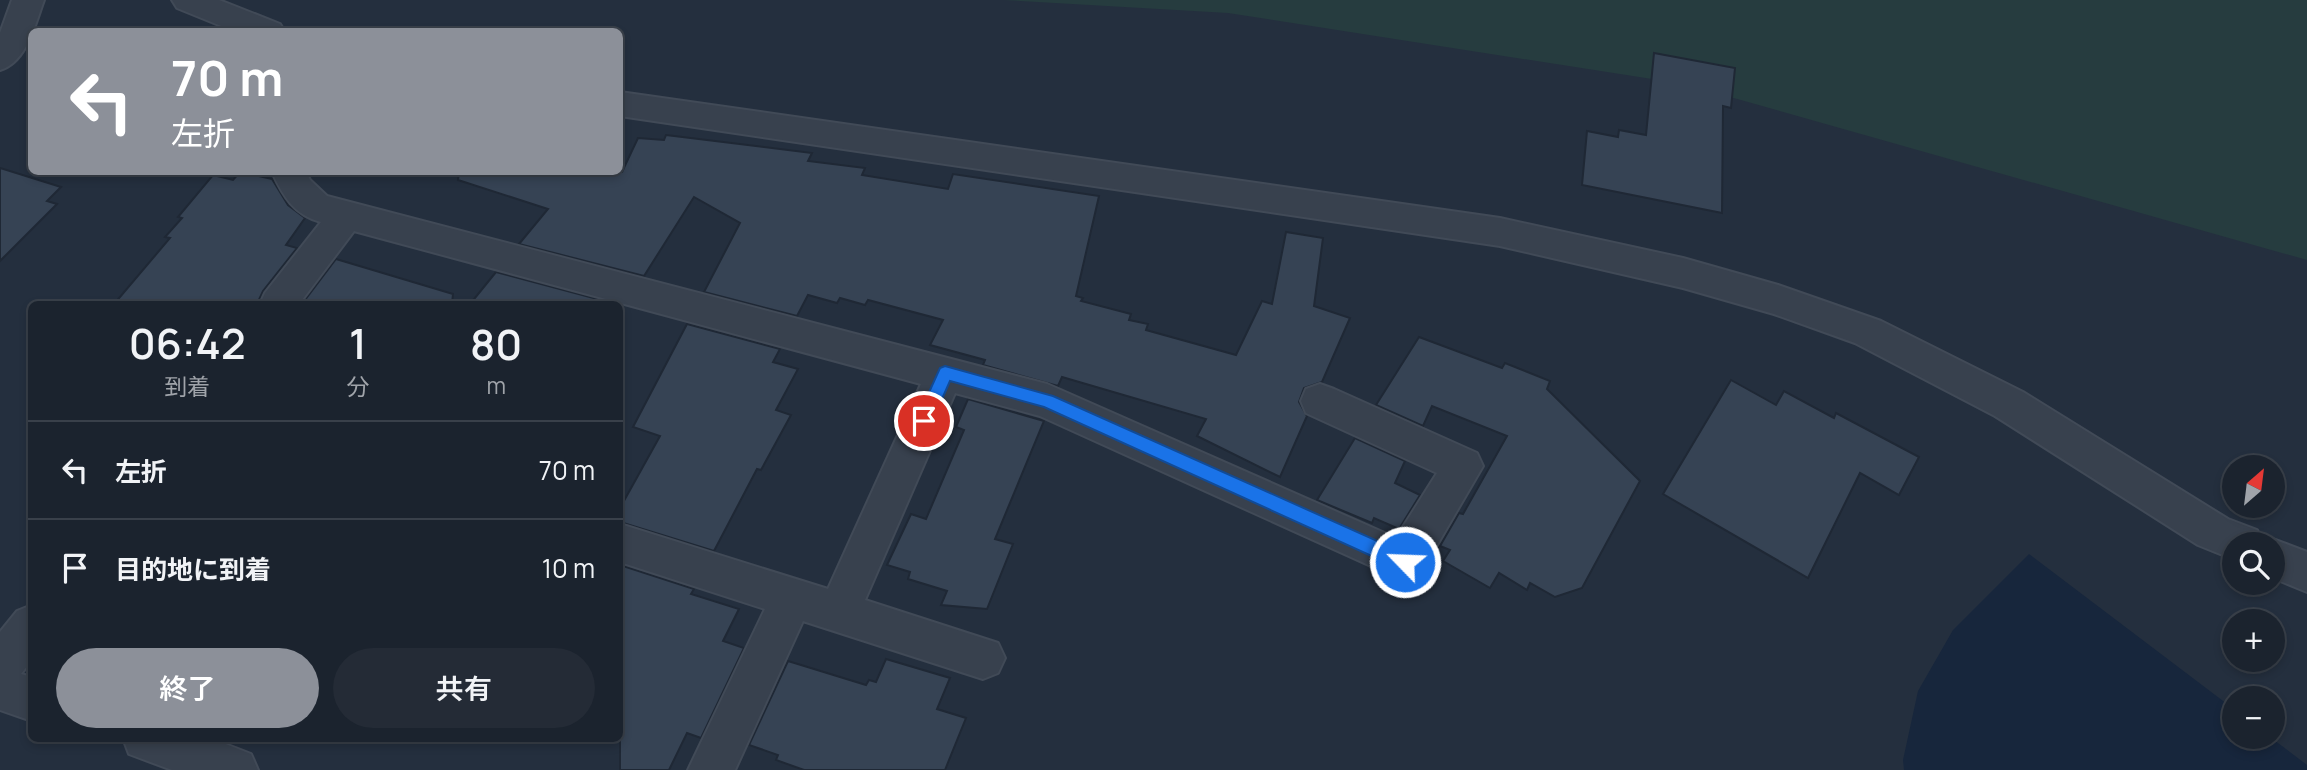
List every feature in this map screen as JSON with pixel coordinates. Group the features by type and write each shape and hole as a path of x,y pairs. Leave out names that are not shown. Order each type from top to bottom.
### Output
{"street":[{"path":"0,58 13,38 28,0"},
{"path":"188,0 259,28"},
{"path":"623,104 1500,232 1695,277 1778,300 1868,332 2009,404 2222,536"},
{"path":"290,175 297,189 316,207 1047,401 1405,562 1463,466 1320,401"},
{"path":"280,301 347,214"},
{"path":"839,612 945,373"},
{"path":"623,544 983,658"},
{"path":"2285,563 2307,572"},
{"path":"711,770 793,597"},
{"path":"0,666 28,630"},
{"path":"0,688 28,698"},
{"path":"156,742 236,770"}],"green space":[{"path":"1004,0 2307,0 2307,260 1684,84 1228,13"}],"water":[{"path":"2029,554 2222,700 2222,749 2285,748 2307,765 2307,770 1904,770 1903,760 1918,691 1953,630"}],"building":[{"path":"1654,53 1735,68 1731,108 1723,106 1722,213 1582,185 1587,131 1618,137 1619,130 1646,135"},
{"path":"666,135 812,153 808,161 865,168 862,175 948,189 953,174 1099,196 1076,296 1083,298 1081,301 1131,314 1129,320 1148,324 1146,330 1236,355 1262,301 1272,304 1286,232 1323,238 1314,306 1350,318 1322,382 1304,388 1299,402 1307,416 1280,477 1197,436 1206,419 1062,377 1058,386 983,365 985,360 930,345 943,320 868,300 865,305 840,298 837,303 808,295 797,316 704,292 740,223 694,197 644,276 519,244 548,209 458,180 459,175 623,175 638,138 664,140"},
{"path":"0,168 61,187 47,201 57,204 0,261"},
{"path":"213,175 233,180 237,175 272,179 288,205 305,218 286,245 297,248 263,291 258,301 117,301 170,238 165,237 182,218 178,217"},
{"path":"336,259 453,294 452,301 304,301"},
{"path":"496,272 605,301 472,301"},
{"path":"687,324 780,349 773,362 798,369 776,410 791,415 761,470 757,469 714,551 623,523 623,503 660,436 633,427"},
{"path":"1419,337 1502,368 1505,363 1550,381 1547,389 1640,481 1582,588 1555,597 1530,583 1527,590 1499,573 1490,588 1443,561 1450,550 1440,546 1459,513 1463,514 1507,436 1432,406 1423,426 1376,405"},
{"path":"1731,380 1776,405 1784,391 1834,418 1836,413 1919,457 1899,495 1860,473 1808,578 1663,494"},
{"path":"968,399 1044,421 995,539 1013,544 987,609 941,605 947,591 908,579 910,572 887,565 911,514 926,519 964,430 956,427"},
{"path":"1355,438 1405,461 1395,483 1420,495 1399,529 1374,518 1372,523 1317,500"},
{"path":"623,566 694,589 691,594 739,609 723,641 744,648 701,738 687,733 669,770 620,770 620,742 623,742"},
{"path":"886,659 950,678 937,709 966,718 945,770 804,770 776,760 778,755 749,745 788,661 866,685 869,680 876,682"}],"route":[{"path":"924,421 945,373 1047,401 1405,562"}]}
